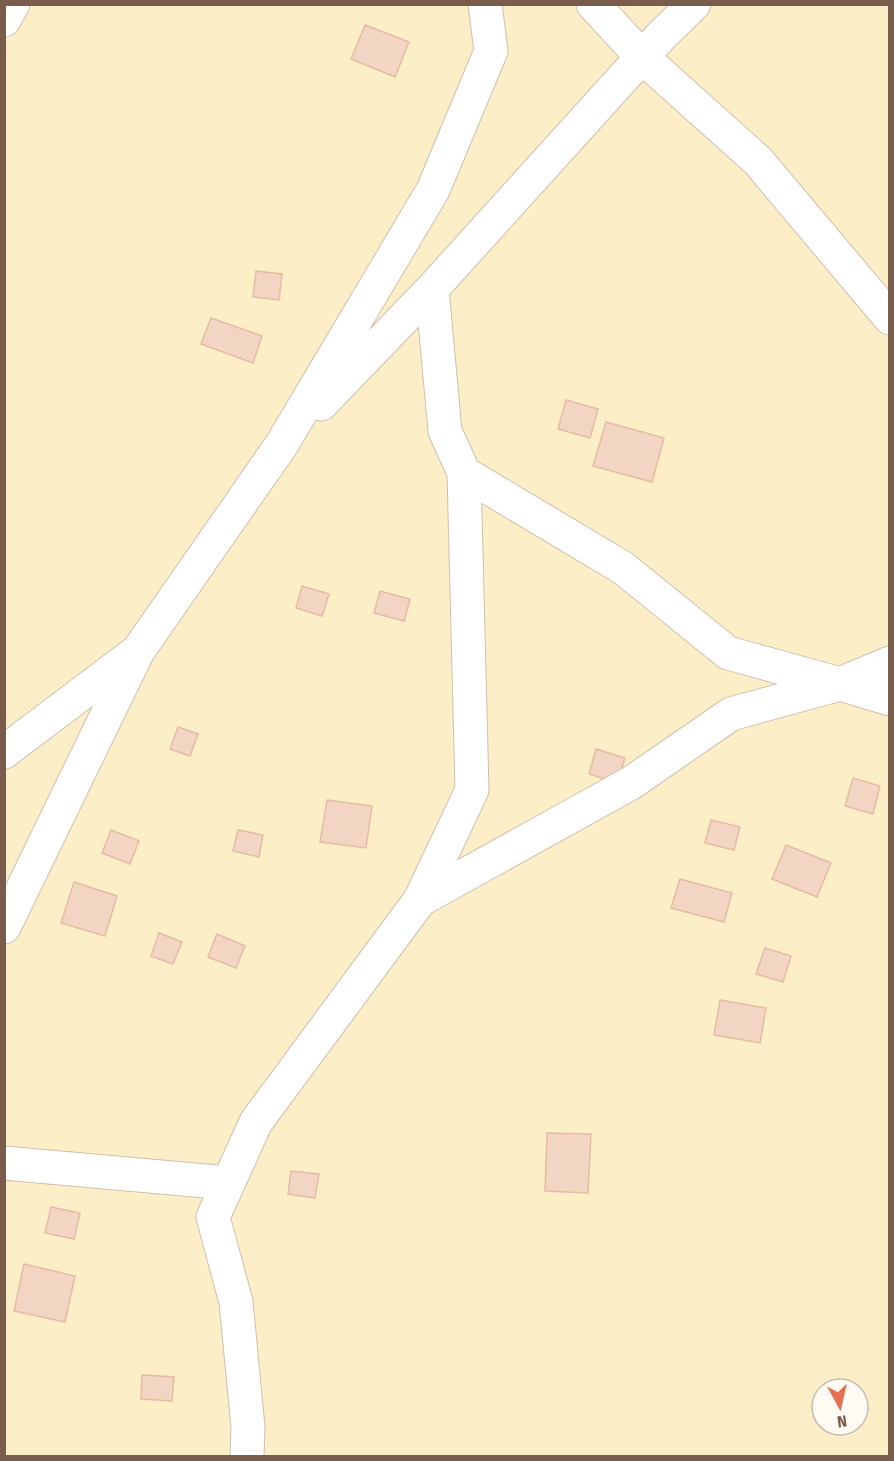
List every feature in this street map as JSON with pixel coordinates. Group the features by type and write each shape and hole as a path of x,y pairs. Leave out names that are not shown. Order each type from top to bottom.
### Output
{"street":[{"path":"4,20 13,4"},
{"path":"4,927 138,651 282,444 433,190 491,51 485,4"},
{"path":"593,4 642,57 758,161 890,318"},
{"path":"282,444 432,289 642,57 694,4"},
{"path":"246,1456 248,1427 236,1302 213,1217 256,1122 420,900 472,790 464,473 445,430 432,289"},
{"path":"464,473 623,568 728,653 890,699"},
{"path":"4,752 138,651"},
{"path":"420,900 631,783 731,714 840,684 890,663"},
{"path":"4,1163 228,1184"}],"sand":[{"path":"5,5 889,5 889,1456 5,1456"}],"building":[{"path":"365,25 409,42 395,77 351,59"},
{"path":"256,271 282,274 279,300 253,297"},
{"path":"211,318 262,336 253,363 201,344"},
{"path":"566,400 598,409 590,438 558,429"},
{"path":"606,422 664,438 652,482 593,466"},
{"path":"302,586 329,594 322,616 296,608"},
{"path":"380,591 410,599 404,621 374,613"},
{"path":"178,727 198,734 190,756 170,749"},
{"path":"596,749 625,758 617,783 589,774"},
{"path":"853,778 880,786 873,814 845,806"},
{"path":"327,800 372,806 366,848 320,842"},
{"path":"711,820 740,827 734,850 705,843"},
{"path":"111,830 139,841 130,864 102,853"},
{"path":"238,830 263,835 259,857 233,851"},
{"path":"786,845 831,863 817,897 772,879"},
{"path":"680,879 732,893 724,922 671,908"},
{"path":"74,882 117,896 105,936 61,923"},
{"path":"159,933 182,942 173,964 151,956"},
{"path":"217,934 245,946 236,968 208,957"},
{"path":"765,948 791,956 783,982 756,974"},
{"path":"720,1000 766,1008 760,1043 714,1035"},
{"path":"547,1133 591,1134 588,1193 545,1191"},
{"path":"291,1171 319,1174 315,1198 288,1194"},
{"path":"51,1207 80,1213 74,1239 45,1233"},
{"path":"24,1264 75,1276 65,1322 14,1311"},
{"path":"142,1375 174,1377 172,1401 141,1399"}]}
